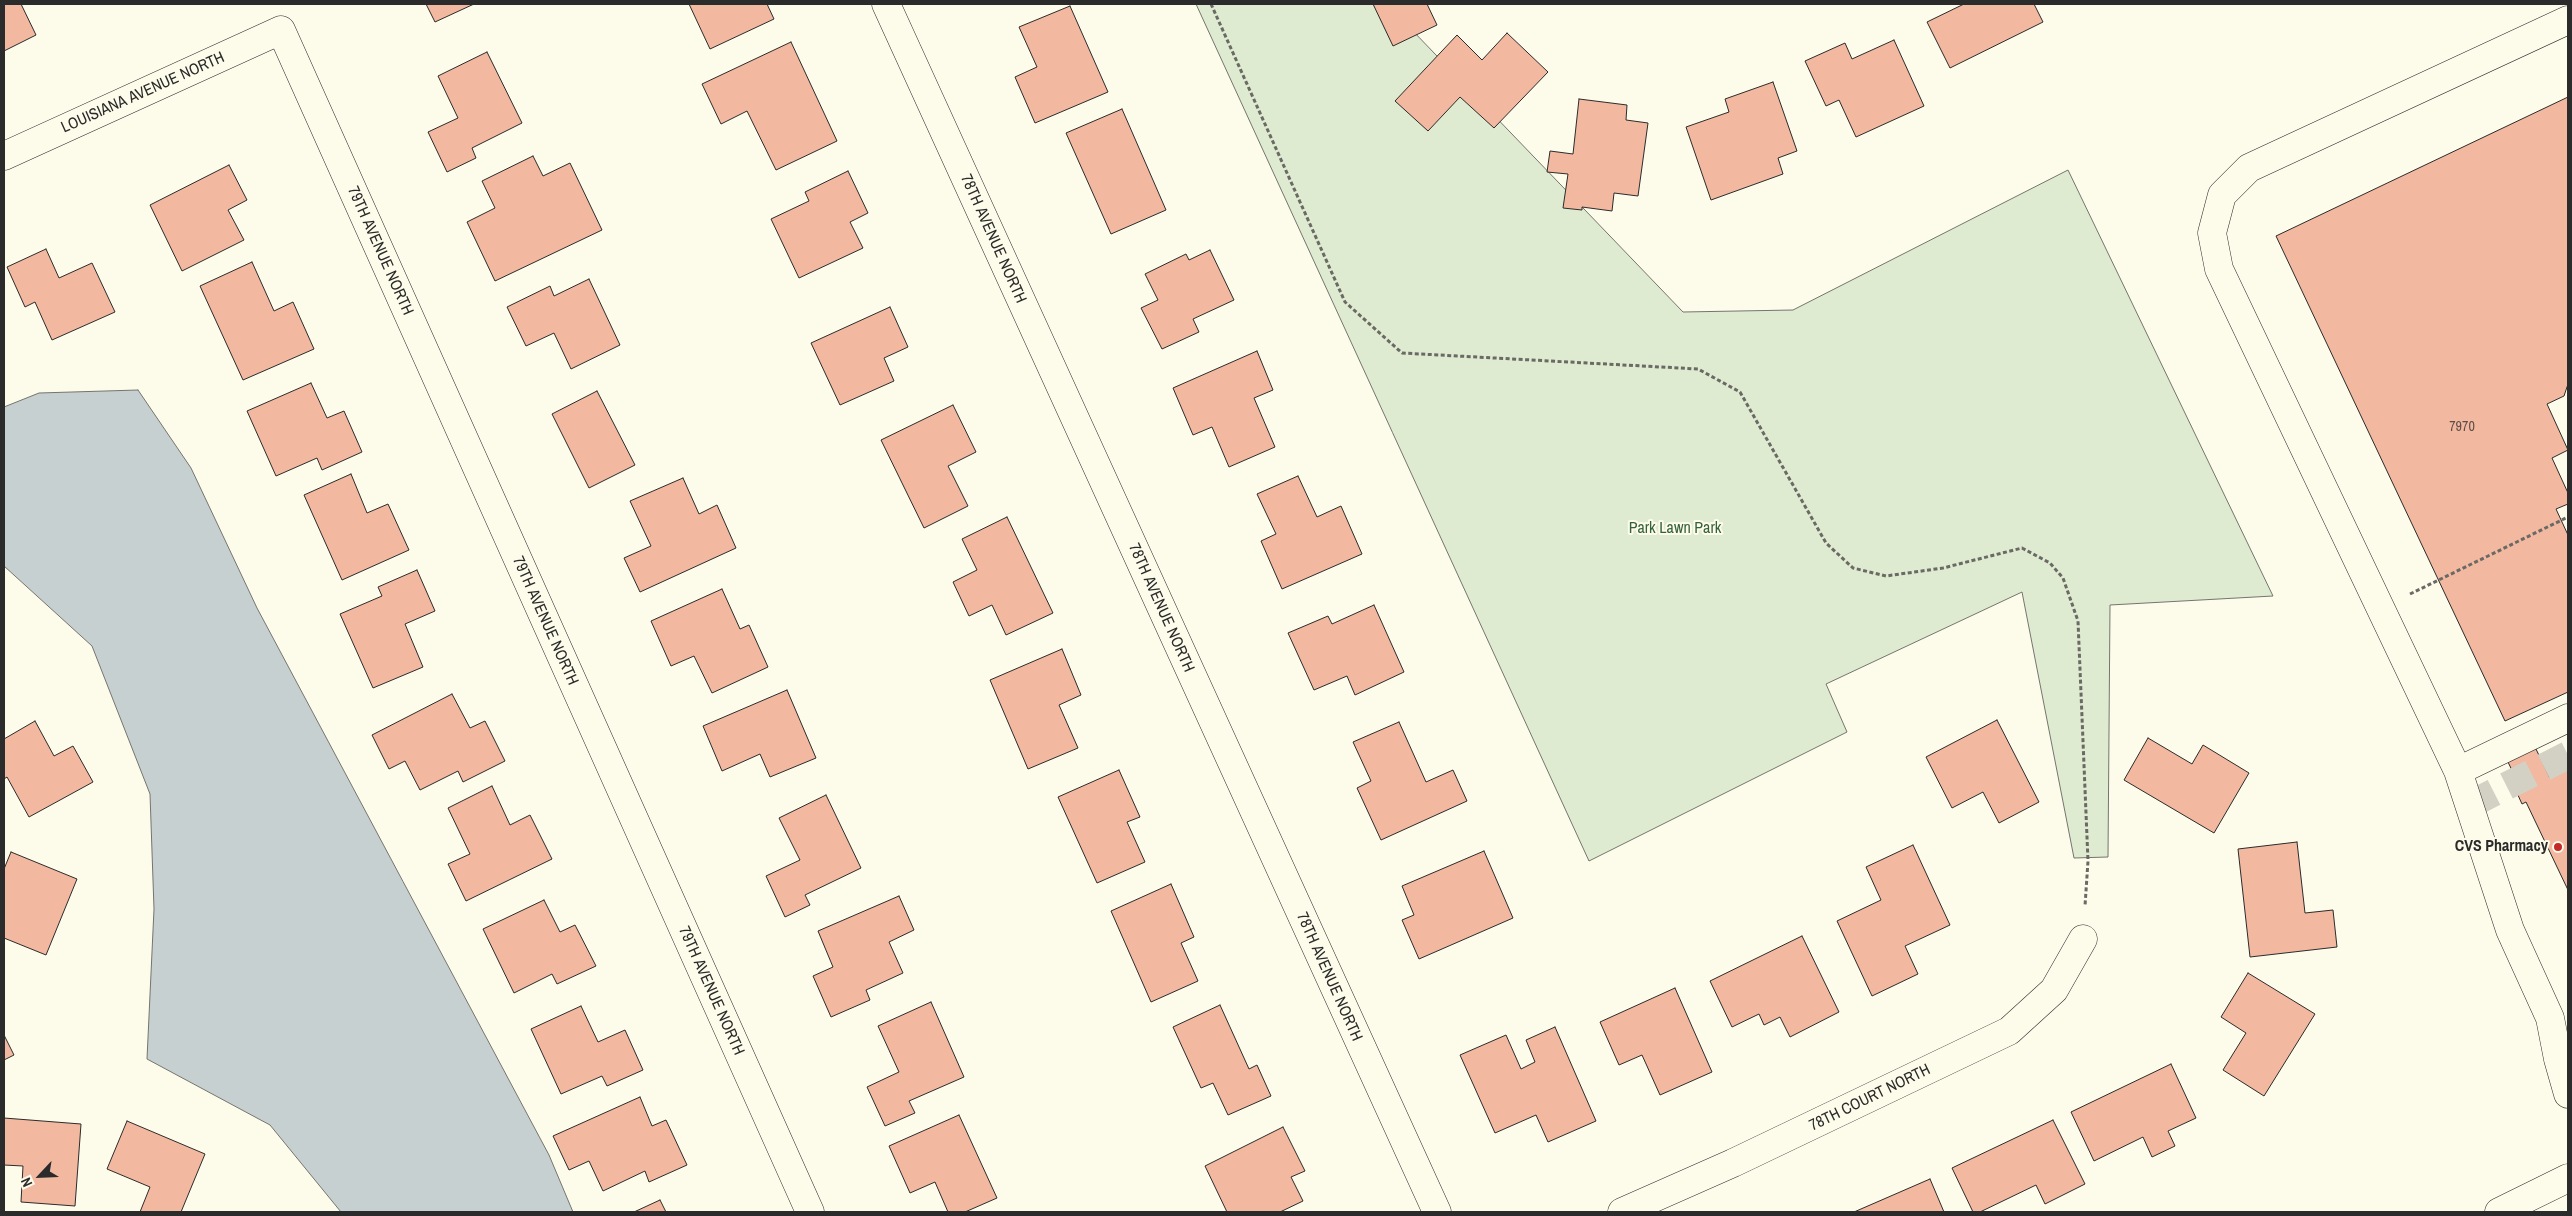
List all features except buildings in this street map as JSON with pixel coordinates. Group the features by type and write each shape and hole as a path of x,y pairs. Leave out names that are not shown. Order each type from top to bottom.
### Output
{"street":[{"name":"78TH AVENUE NORTH","path":"886,4 1437,1212"},
{"path":"2568,20 2249,168 2222,195 2212,233 2219,269 2458,770 2510,930 2559,1015 2558,1059 2568,1094"},
{"name":"LOUISIANA AVENUE NORTH","path":"4,156 281,30"},
{"name":"79TH AVENUE NORTH","path":"281,30 810,1212"},
{"path":"2458,770 2568,718"},
{"name":"78TH COURT NORTH","path":"1622,1212 1733,1163 2009,1031 2054,990 2083,939"},
{"path":"2499,1212 2568,1178"}],"path":[{"path":"1211,4 1345,302 1402,353 1698,369 1740,392 1826,543 1853,568 1886,576 1943,568 2022,548 2050,563 2063,578 2078,621 2088,861 2083,939"},
{"path":"2381,609 2568,517"}],"green space":[{"name":"Park Lawn Park","path":"1196,4 1387,4 1683,312 1793,310 2068,170 2273,596 2110,605 2108,857 2074,858 2022,592 1826,684 1847,732 1589,861"}],"shaded area":[{"path":"138,390 191,468 257,608 549,1155 573,1212 341,1212 270,1125 147,1059 154,909 150,794 92,646 4,566 4,407 39,393"}],"tunnel":[{"path":"2469,805 2568,755"}],"place":[{"name":"CVS Pharmacy","path":"2558,847"}]}
